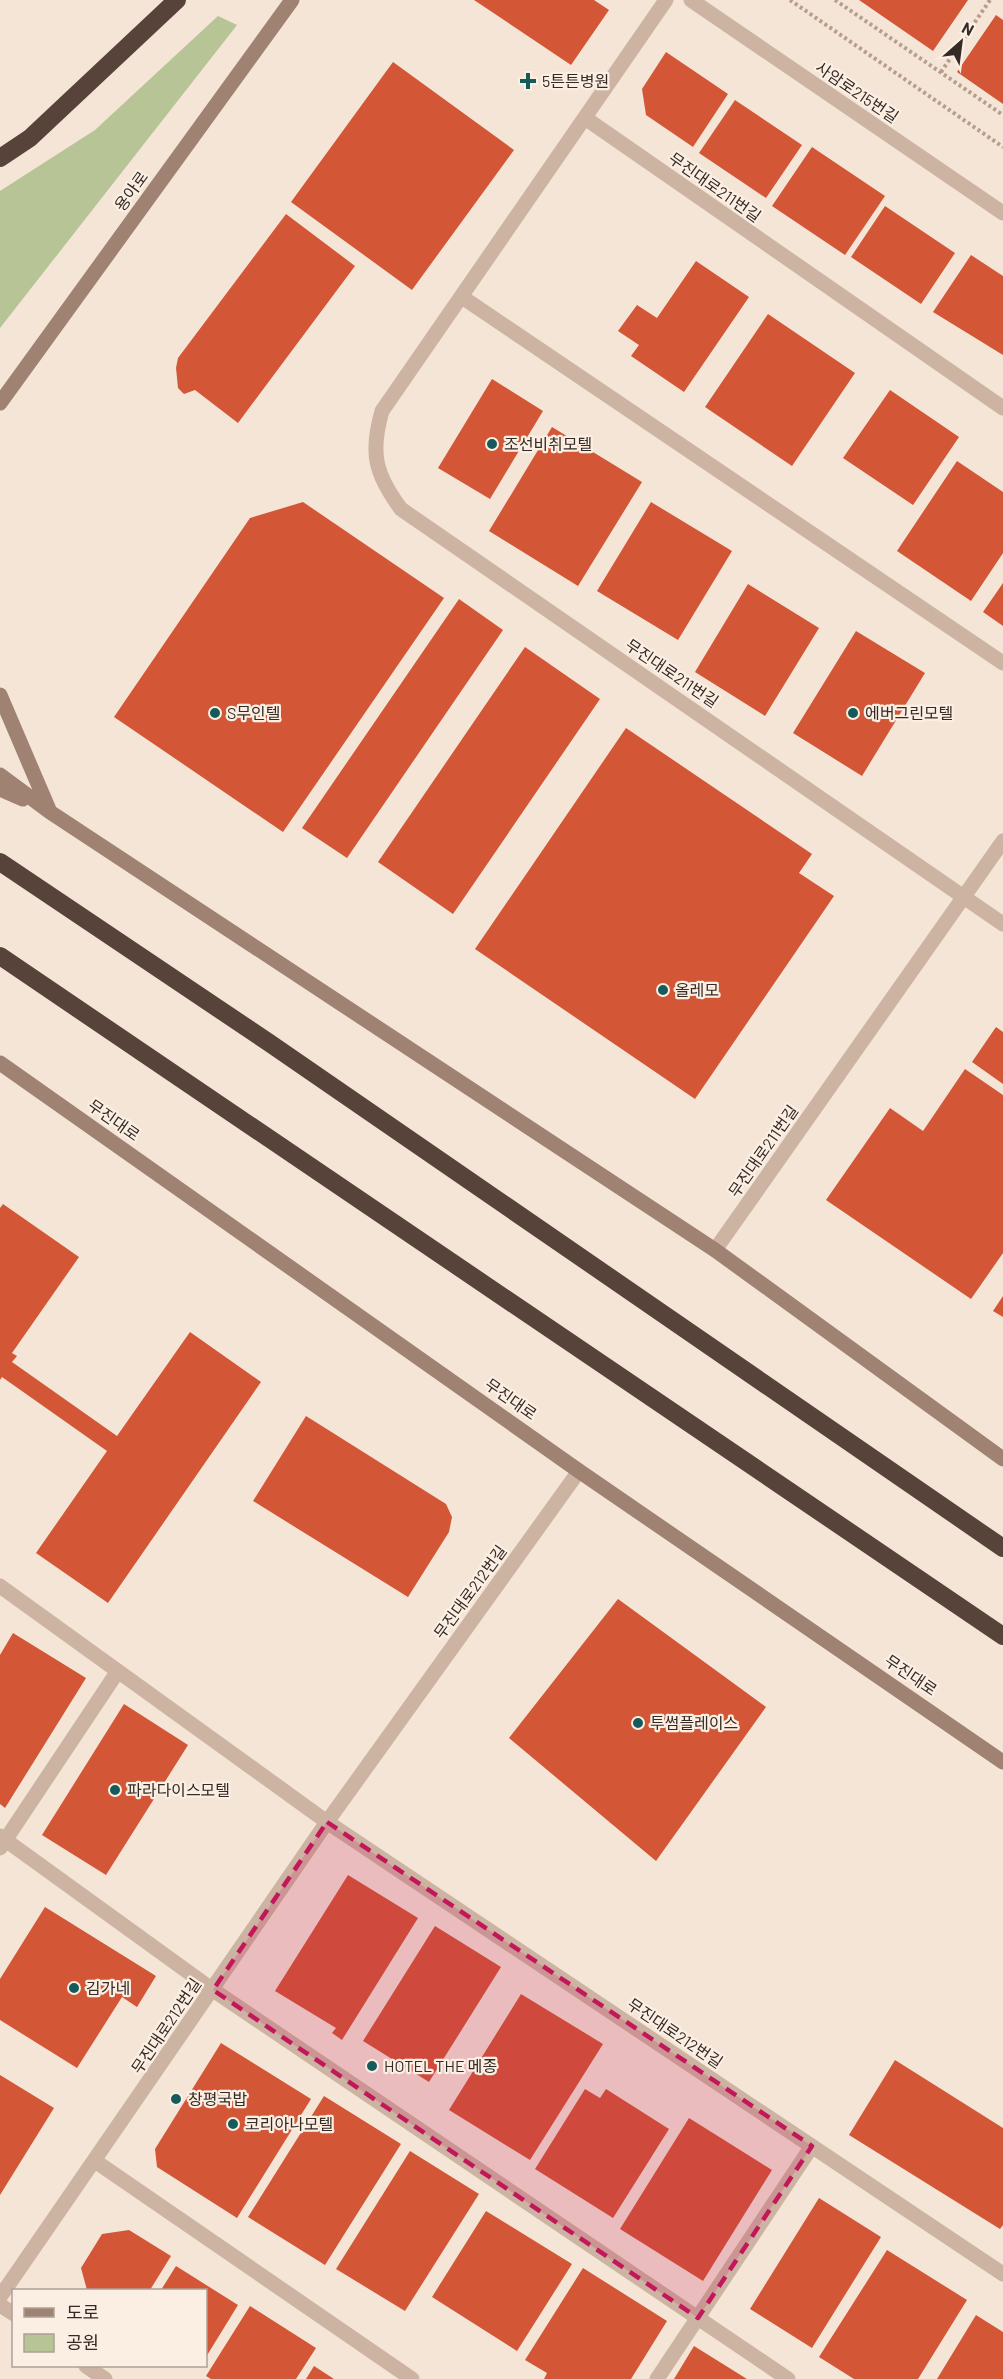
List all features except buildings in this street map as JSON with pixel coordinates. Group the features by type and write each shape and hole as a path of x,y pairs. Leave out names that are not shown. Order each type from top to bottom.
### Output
{"highway":[{"path":"0,158 30,138 177,0"},
{"path":"0,862 268,1042 1003,1548"},
{"path":"0,956 1003,1636"}],"street":[{"name":"용아로","path":"0,404 291,0"},
{"path":"666,0 462,297 1003,663"},
{"name":"사암로215번길","path":"691,0 1003,213"},
{"name":"무진대로211번길","path":"585,118 1003,408"},
{"name":"무진대로211번길","path":"462,297 382,411 375,436 376,463 385,488 401,508 966,897"},
{"path":"0,695 50,812"},
{"path":"0,775 50,812 715,1250 1003,1458"},
{"path":"0,789 50,812"},
{"name":"무진대로211번길","path":"715,1250 966,897 1003,841"},
{"path":"966,897 1003,924"},
{"name":"무진대로","path":"0,1064 579,1471 1003,1762"},
{"name":"무진대로212번길","path":"0,2297 327,1822 579,1471"},
{"name":"무진대로212번길","path":"0,1586 327,1822 1003,2274"},
{"path":"118,1671 2,1842 213,1990 788,2379"},
{"path":"657,2379 812,2146"},
{"path":"95,2161 412,2379"},
{"path":"87,2367 105,2379"}],"path":[{"path":"790,0 1003,147"},
{"path":"835,0 1003,115"},
{"path":"941,72 990,0"}],"highlighted area":[{"path":"327,1822 812,2146 698,2318 213,1990"}],"green space":[{"path":"218,16 237,25 0,328 0,191 95,130"}],"place":[{"name":"5튼튼병원","path":"528,81"},
{"name":"조선비취모텔","path":"492,444"},
{"name":"S무인텔","path":"215,713"},
{"name":"에버그린모텔","path":"853,713"},
{"name":"올레모","path":"663,990"},
{"name":"투썸플레이스","path":"638,1723"},
{"name":"파라다이스모텔","path":"115,1790"},
{"name":"김가네","path":"74,1988"},
{"name":"HOTEL THE 메종","path":"372,2066"},
{"name":"창평국밥","path":"176,2099"},
{"name":"코리아나모텔","path":"233,2124"}]}
